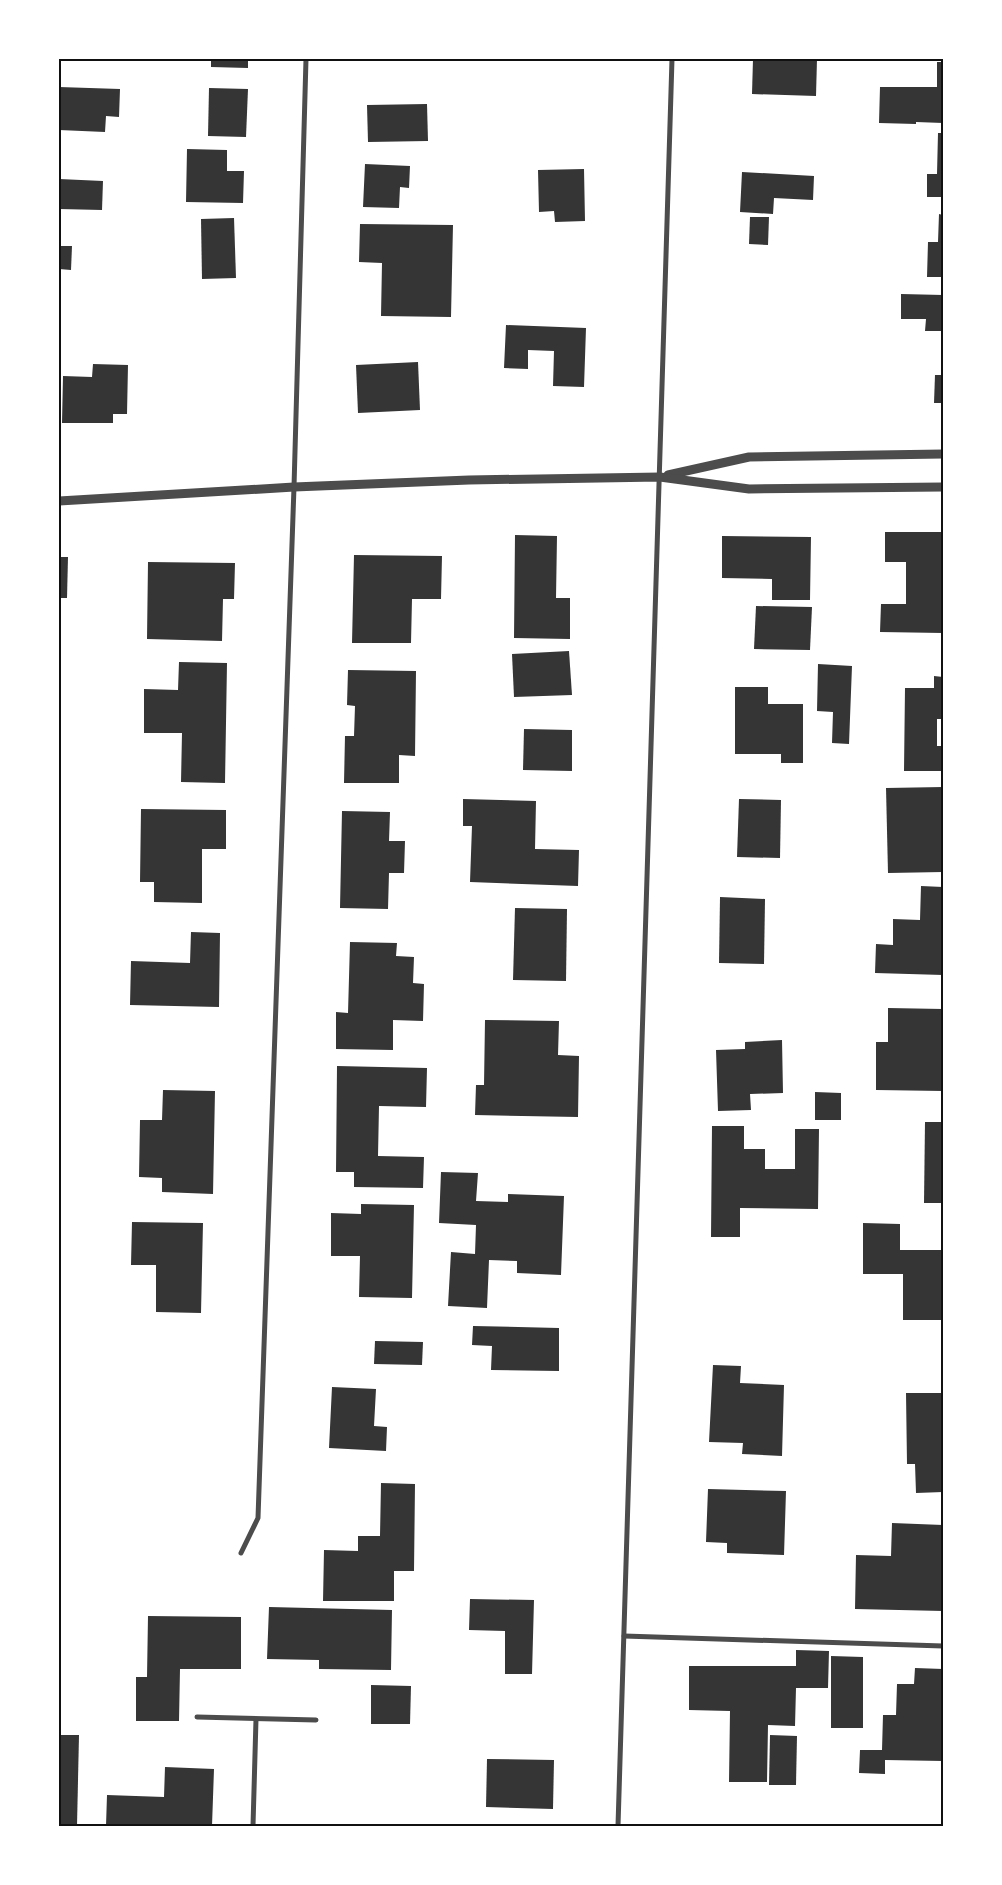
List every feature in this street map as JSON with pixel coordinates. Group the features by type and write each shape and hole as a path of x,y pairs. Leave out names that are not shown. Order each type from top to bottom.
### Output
{"street":[{"path":"241,1553 258,1518 294,487 306,59"},
{"path":"618,1826 672,59"},
{"path":"660,476 749,457 943,454"},
{"path":"59,501 294,487 469,480 660,476 749,489 943,488"},
{"path":"624,1636 943,1646"},
{"path":"197,1717 316,1720"},
{"path":"253,1826 256,1719"}],"building":[{"path":"211,59 248,59 248,68 211,67"},
{"path":"753,59 817,59 816,96 752,94"},
{"path":"937,62 943,62 943,123 879,123 880,87 937,87"},
{"path":"59,87 120,89 119,117 106,116 105,132 59,130"},
{"path":"209,88 248,89 246,137 208,136"},
{"path":"427,104 428,141 368,142 367,105"},
{"path":"938,133 943,133 943,197 927,197 927,174 937,174"},
{"path":"187,149 227,150 227,171 244,171 243,203 186,202"},
{"path":"365,164 410,166 409,188 400,187 399,208 363,207"},
{"path":"584,169 585,221 555,222 554,211 539,212 538,170"},
{"path":"742,172 814,176 813,200 774,198 773,214 740,212"},
{"path":"59,179 103,181 102,210 59,209"},
{"path":"939,214 943,215 943,277 927,277 928,242 938,242"},
{"path":"750,217 769,217 768,245 749,244"},
{"path":"234,218 236,278 202,279 201,219"},
{"path":"360,224 453,225 451,317 381,316 382,263 359,262"},
{"path":"59,246 72,246 71,270 59,269"},
{"path":"901,294 943,295 943,331 925,331 926,319 901,319"},
{"path":"506,325 586,328 584,387 553,386 554,351 528,350 528,369 504,368"},
{"path":"418,362 420,410 358,413 356,365"},
{"path":"93,364 128,365 127,414 113,414 113,423 62,423 63,376 92,377"},
{"path":"935,375 943,375 943,403 934,403"},
{"path":"885,532 943,532 943,633 880,632 881,604 906,604 906,562 885,562"},
{"path":"515,535 557,536 556,598 570,598 570,639 514,638"},
{"path":"722,536 811,537 810,600 772,600 772,579 722,578"},
{"path":"354,555 442,556 441,599 412,599 411,643 352,643"},
{"path":"59,557 68,557 67,598 59,598"},
{"path":"148,562 235,563 234,599 223,599 222,641 147,639"},
{"path":"756,606 812,607 810,650 754,649"},
{"path":"569,651 572,695 514,697 512,654"},
{"path":"179,662 227,663 225,783 181,782 182,733 144,733 144,689 178,690"},
{"path":"818,664 852,666 849,744 832,743 833,712 817,711"},
{"path":"348,670 416,671 415,756 399,755 399,783 344,783 345,736 354,736 355,706 347,705"},
{"path":"934,676 943,677 943,719 937,719 937,746 943,746 943,771 904,771 905,688 934,688"},
{"path":"735,687 768,687 768,704 803,704 803,763 781,763 781,754 735,754"},
{"path":"524,729 572,730 572,771 523,770"},
{"path":"943,787 943,872 888,873 886,788"},
{"path":"463,799 536,801 535,849 579,850 578,886 470,882 472,826 463,826"},
{"path":"739,799 781,800 780,858 737,857"},
{"path":"141,809 226,810 226,849 202,849 202,903 154,902 154,882 140,882"},
{"path":"342,811 390,812 389,841 405,841 404,873 389,873 388,909 340,908"},
{"path":"921,886 943,887 943,975 875,973 876,944 893,945 893,919 920,920"},
{"path":"720,897 765,899 764,964 719,963"},
{"path":"515,908 567,909 566,981 513,980"},
{"path":"191,932 220,933 219,1007 130,1005 131,961 190,963"},
{"path":"350,942 397,943 396,956 414,957 413,983 424,984 423,1021 393,1020 393,1050 336,1049 336,1012 348,1013"},
{"path":"888,1008 943,1009 943,1091 876,1090 876,1042 888,1042"},
{"path":"485,1020 559,1021 558,1055 579,1056 578,1117 475,1115 476,1085 484,1085"},
{"path":"782,1040 783,1093 750,1094 751,1110 718,1111 716,1050 745,1049 745,1042"},
{"path":"337,1066 427,1068 426,1107 379,1106 378,1156 424,1157 423,1188 354,1187 354,1172 336,1172"},
{"path":"163,1090 215,1091 213,1194 162,1192 162,1178 139,1177 140,1120 162,1120"},
{"path":"815,1092 841,1093 841,1120 815,1120"},
{"path":"925,1122 943,1122 943,1203 924,1203"},
{"path":"712,1126 744,1126 744,1149 765,1149 765,1169 795,1169 795,1129 819,1129 818,1209 740,1208 740,1237 711,1237"},
{"path":"441,1172 478,1173 476,1201 508,1202 508,1194 564,1196 561,1275 517,1273 517,1261 489,1260 487,1308 448,1306 451,1252 475,1254 476,1225 439,1223"},
{"path":"361,1204 414,1205 412,1298 359,1297 360,1256 331,1256 331,1213 361,1214"},
{"path":"132,1222 203,1223 201,1313 156,1312 156,1265 131,1265"},
{"path":"863,1223 900,1224 900,1250 943,1250 943,1320 903,1320 903,1274 863,1274"},
{"path":"473,1326 559,1328 559,1371 491,1370 492,1346 472,1345"},
{"path":"375,1341 423,1342 422,1365 374,1364"},
{"path":"713,1365 741,1366 740,1383 784,1385 782,1456 742,1454 743,1443 709,1442"},
{"path":"332,1387 376,1389 374,1426 387,1427 386,1451 329,1448"},
{"path":"906,1393 943,1393 943,1492 916,1493 915,1464 907,1464"},
{"path":"381,1483 415,1484 414,1571 394,1571 394,1601 323,1601 324,1550 358,1551 358,1536 380,1536"},
{"path":"708,1489 786,1491 784,1555 727,1553 727,1543 706,1542"},
{"path":"892,1523 943,1525 943,1611 855,1609 856,1555 891,1556"},
{"path":"470,1599 534,1600 532,1674 505,1674 505,1631 469,1630"},
{"path":"269,1607 392,1610 391,1670 319,1669 319,1660 267,1659"},
{"path":"148,1616 241,1617 241,1669 180,1669 179,1721 136,1721 136,1677 147,1677"},
{"path":"796,1650 829,1651 828,1688 796,1688 795,1726 768,1725 767,1782 729,1782 730,1711 689,1710 689,1666 796,1666"},
{"path":"831,1656 863,1657 863,1728 831,1728"},
{"path":"915,1668 943,1669 943,1761 885,1760 885,1774 859,1773 860,1750 882,1750 883,1715 896,1715 897,1684 914,1684"},
{"path":"371,1685 411,1686 410,1724 371,1724"},
{"path":"59,1735 79,1735 77,1826 59,1826"},
{"path":"770,1735 797,1736 796,1785 769,1785"},
{"path":"487,1759 554,1760 553,1809 486,1807"},
{"path":"165,1767 214,1769 212,1826 106,1826 107,1795 164,1797"}]}
